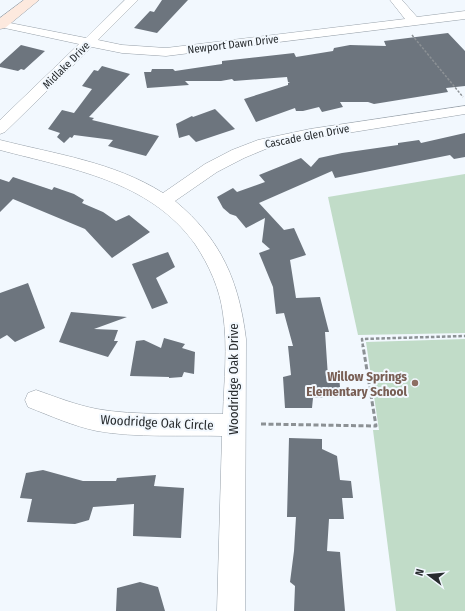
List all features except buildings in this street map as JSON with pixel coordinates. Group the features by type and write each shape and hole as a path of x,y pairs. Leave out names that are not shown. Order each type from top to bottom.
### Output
{"street":[{"path":"1,25 32,0"},
{"name":"Midlake Drive","path":"0,129 132,0"},
{"path":"396,0 411,25"},
{"name":"Newport Dawn Drive","path":"1,25 136,51 166,52 411,25 465,15"},
{"name":"Cascade Glen Drive","path":"163,201 211,168 238,154 264,144 310,134 465,110"},
{"name":"Woodridge Oak Drive","path":"0,145 104,172 124,180 163,201 180,214 206,244 217,265 233,312 236,339 231,611"},
{"name":"Woodridge Oak Circle","path":"36,400 77,415 122,423 234,425"}],"path":[{"path":"411,25 465,99"},
{"path":"261,424 376,426 362,339 465,336"}],"green space":[{"path":"465,174 465,333 358,335 328,197"},
{"path":"465,339 465,611 396,611 373,430 379,430 366,342"}],"place":[{"name":"Willow Springs Elementary School","path":"415,383"}]}
